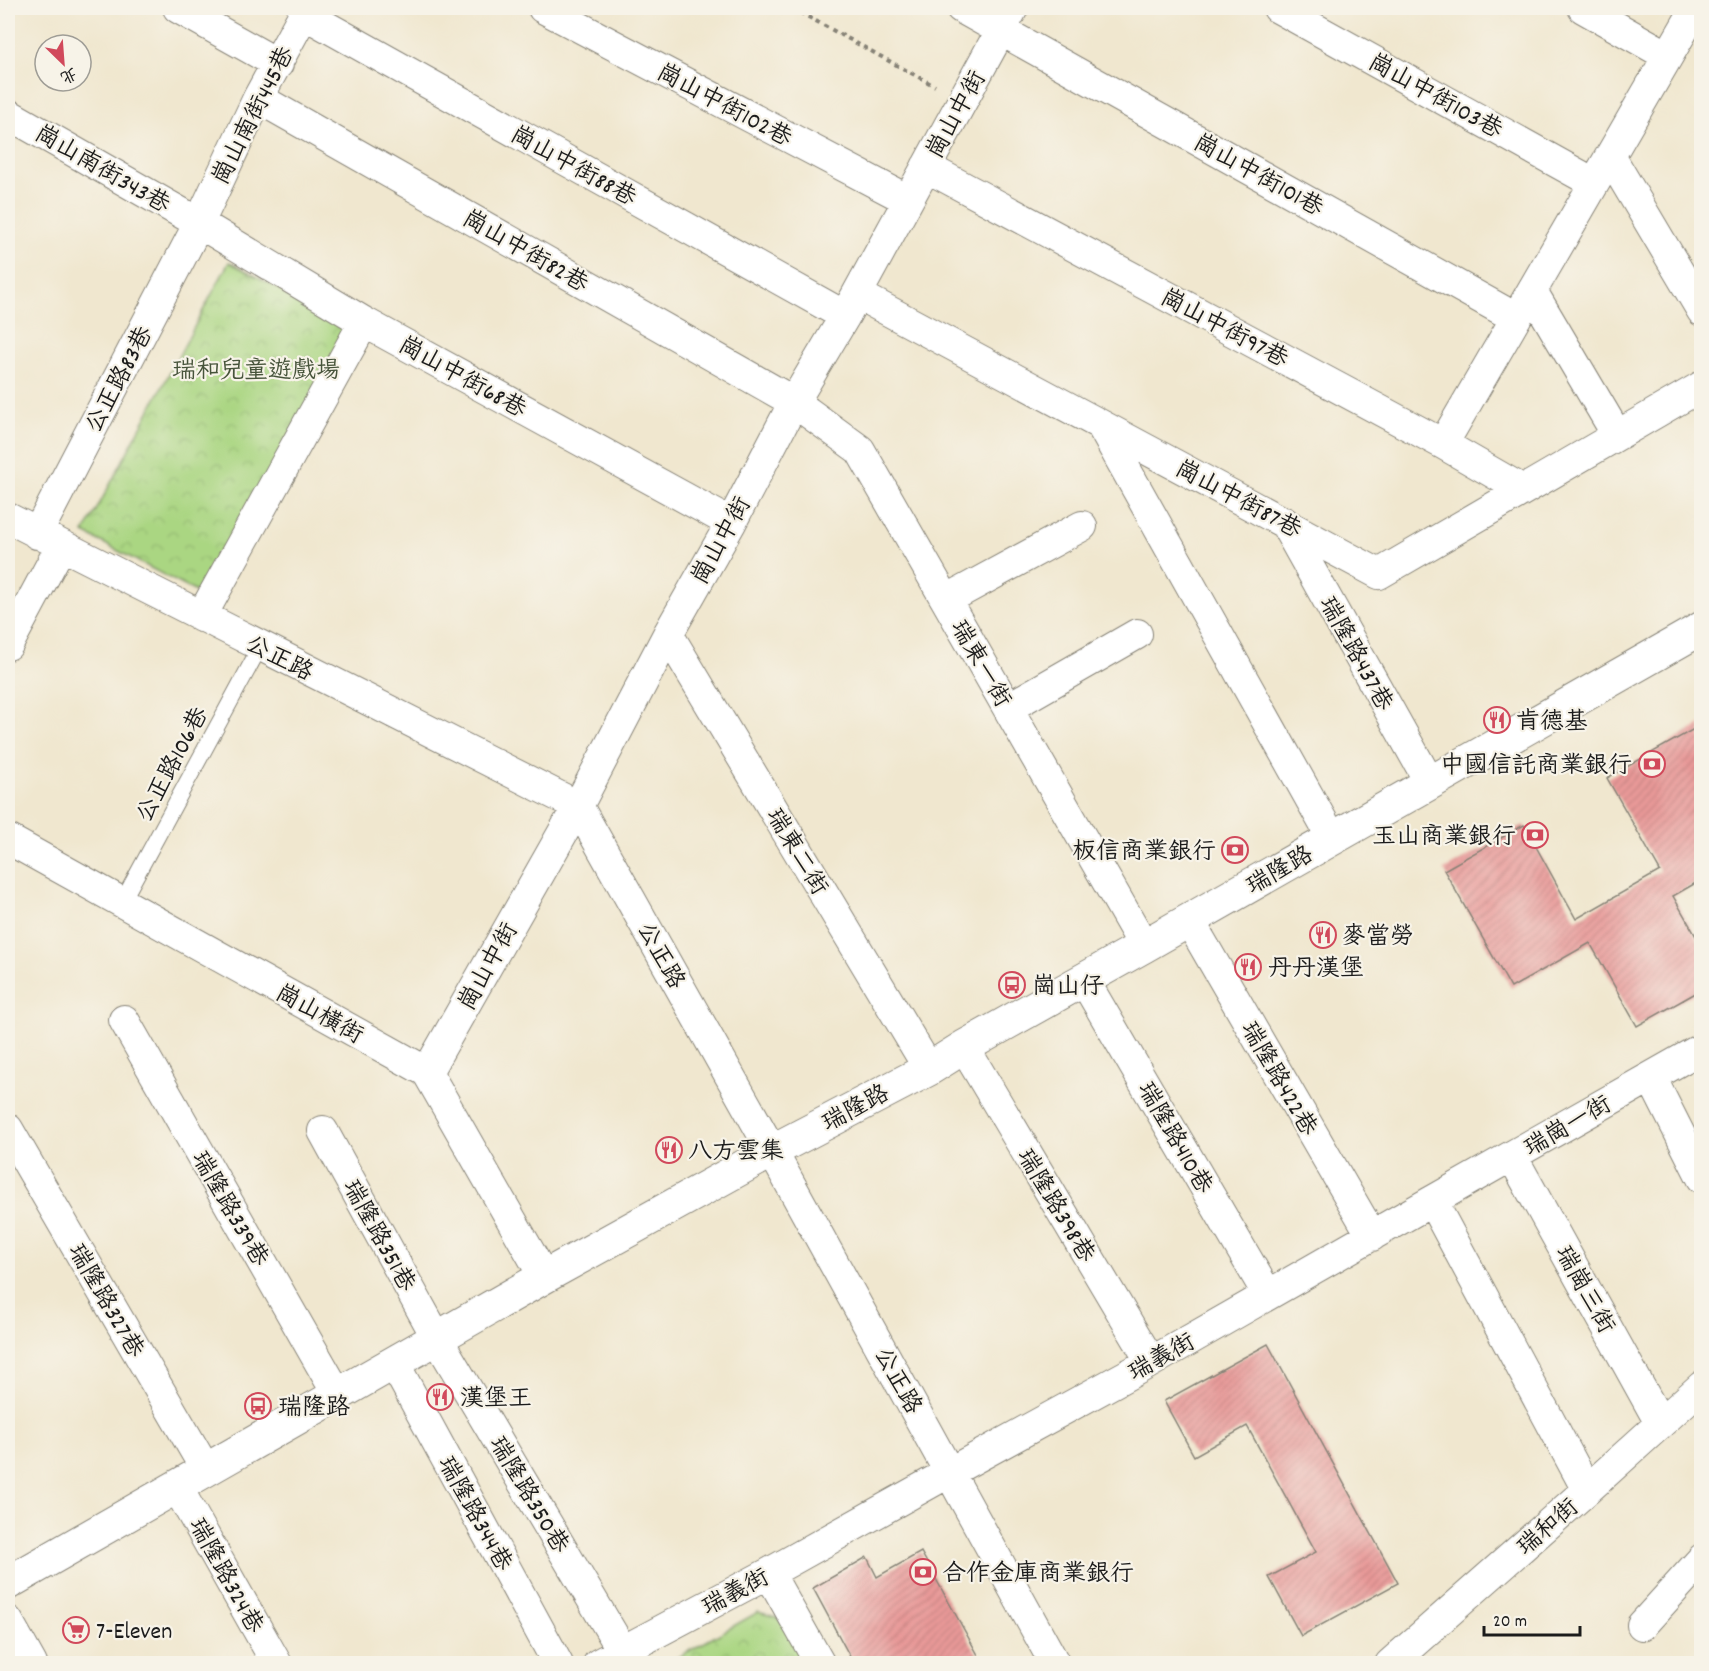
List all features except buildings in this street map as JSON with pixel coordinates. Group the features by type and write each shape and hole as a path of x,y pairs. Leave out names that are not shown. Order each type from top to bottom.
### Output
{"street":[{"path":"178,8 278,64"},
{"name":"崗山中街102巷","path":"543,8 908,200"},
{"name":"崗山中街101巷","path":"961,8 1007,18 1516,318"},
{"name":"崗山中街103巷","path":"1278,8 1594,183"},
{"path":"1583,8 1668,56"},
{"path":"1443,444 1696,8"},
{"name":"崗山南街445巷","path":"199,223 258,98 305,11"},
{"name":"崗山中街88巷","path":"305,11 851,305"},
{"name":"崗山中街","path":"427,1072 578,806 794,402 851,305 1007,18"},
{"name":"崗山中街82巷","path":"258,98 794,402"},
{"name":"崗山南街343巷","path":"8,114 199,223"},
{"path":"1610,156 1701,310"},
{"name":"崗山中街97巷","path":"926,167 1443,444 1523,490"},
{"name":"崗山中街68巷","path":"199,223 364,322 730,522"},
{"name":"公正路83巷","path":"8,645 49,540 199,223"},
{"path":"1532,291 1617,435"},
{"name":"崗山中街87巷","path":"851,305 1101,425 1380,574 1701,386"},
{"path":"201,617 364,322"},
{"name":"瑞東一街","path":"794,402 860,450 1144,946"},
{"path":"1101,425 1332,838"},
{"name":"公正路","path":"8,518 578,806 772,1151 1055,1664"},
{"name":"瑞隆路437巷","path":"1284,522 1430,783"},
{"path":"946,600 1082,526"},
{"name":"瑞隆路","path":"8,1583 544,1277 772,1151 929,1069 1701,628"},
{"name":"瑞東二街","path":"668,634 929,1069"},
{"path":"1008,708 1137,634"},
{"name":"崗山橫街","path":"8,838 427,1072"},
{"name":"瑞隆路422巷","path":"1189,920 1372,1236"},
{"name":"瑞隆路410巷","path":"1084,980 1268,1295"},
{"name":"瑞隆路339巷","path":"124,1020 338,1395"},
{"name":"瑞隆路398巷","path":"964,1047 1150,1362"},
{"name":"瑞崗一街","path":"1432,1201 1701,1048"},
{"path":"427,1072 544,1277"},
{"path":"1651,1077 1701,1178"},
{"name":"瑞隆路327巷","path":"8,1129 206,1470"},
{"name":"瑞隆路351巷","path":"323,1131 437,1338"},
{"name":"瑞崗三街","path":"1512,1156 1660,1423"},
{"path":"1432,1201 1587,1490"},
{"name":"瑞義街","path":"610,1657 769,1573 1150,1362 1432,1201"},
{"name":"瑞隆路350巷","path":"437,1338 610,1657"},
{"name":"瑞隆路344巷","path":"394,1363 558,1664"},
{"name":"瑞和街","path":"1395,1662 1701,1386"},
{"name":"瑞隆路324巷","path":"177,1487 277,1664"},
{"path":"1642,1625 1701,1559"},
{"path":"769,1573 820,1664"},
{"path":"8,1621 32,1664"}],"lane":[{"name":"公正路106巷","path":"122,902 260,647"}],"path":[{"path":"792,8 962,101"}],"green space":[{"name":"瑞和兒童遊戲場","path":"229,262 361,332 215,602 84,533"},
{"path":"758,1612 779,1618 808,1664 666,1664"}],"place":[{"name":"肯德基","path":"1497,720"},
{"name":"中國信託商業銀行","path":"1652,764"},
{"name":"玉山商業銀行","path":"1535,835"},
{"name":"板信商業銀行","path":"1235,850"},
{"name":"麥當勞","path":"1323,935"},
{"name":"丹丹漢堡","path":"1248,967"},
{"name":"崗山仔","path":"1012,985"},
{"name":"八方雲集","path":"669,1150"},
{"name":"漢堡王","path":"440,1397"},
{"name":"瑞隆路","path":"258,1406"},
{"name":"合作金庫商業銀行","path":"923,1572"},
{"name":"7-Eleven","path":"76,1630"}]}
